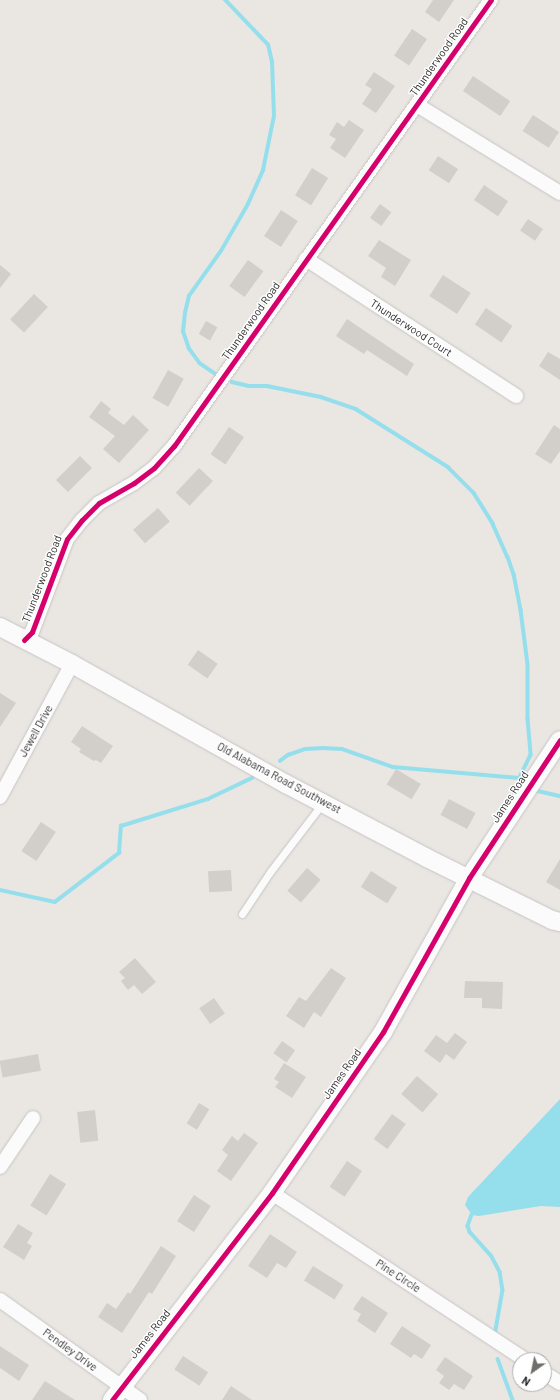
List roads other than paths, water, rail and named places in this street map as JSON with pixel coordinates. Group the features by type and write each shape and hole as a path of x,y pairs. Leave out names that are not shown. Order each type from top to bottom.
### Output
{"street":[{"name":"Thunderwood Road","path":"24,640 32,632 67,539 82,520 100,503 134,483 154,468 174,446 491,0"},
{"path":"417,105 560,193"},
{"name":"Thunderwood Court","path":"306,259 516,396"},
{"name":"Old Alabama Road Southwest","path":"0,627 72,664 286,784 324,802 427,858 552,920 560,922"},
{"name":"Jewell Drive","path":"0,797 72,664"},
{"name":"James Road","path":"117,1394 272,1193 383,1032 469,878 560,740"},
{"path":"0,1167 33,1118"},
{"name":"Pine Circle","path":"272,1193 513,1352"},
{"name":"Pendley Drive","path":"0,1300 117,1394 140,1400"}],"lane":[{"path":"242,914 270,872 324,802"}],"water":[{"path":"560,1099 560,1207 541,1206 479,1216 472,1215 465,1205 468,1197"}],"waterway":[{"path":"215,374 200,364 189,349 183,332 185,313 189,296 221,251 248,204 263,170 274,116 272,62 268,45 225,0"},
{"path":"232,382 249,386 267,386 321,397 356,409 448,467 474,493 493,524 508,557 514,574 521,610 528,665 528,719 531,755 520,778"},
{"path":"280,761 288,755 305,749 342,749 393,767 520,778 526,782"},
{"path":"0,890 55,902 119,853 121,826 208,799 252,778"},
{"path":"535,788 538,791 560,796"},
{"path":"472,1215 468,1226 470,1232 491,1255 500,1272 503,1290 496,1330"},
{"path":"498,1359 513,1400"}]}
